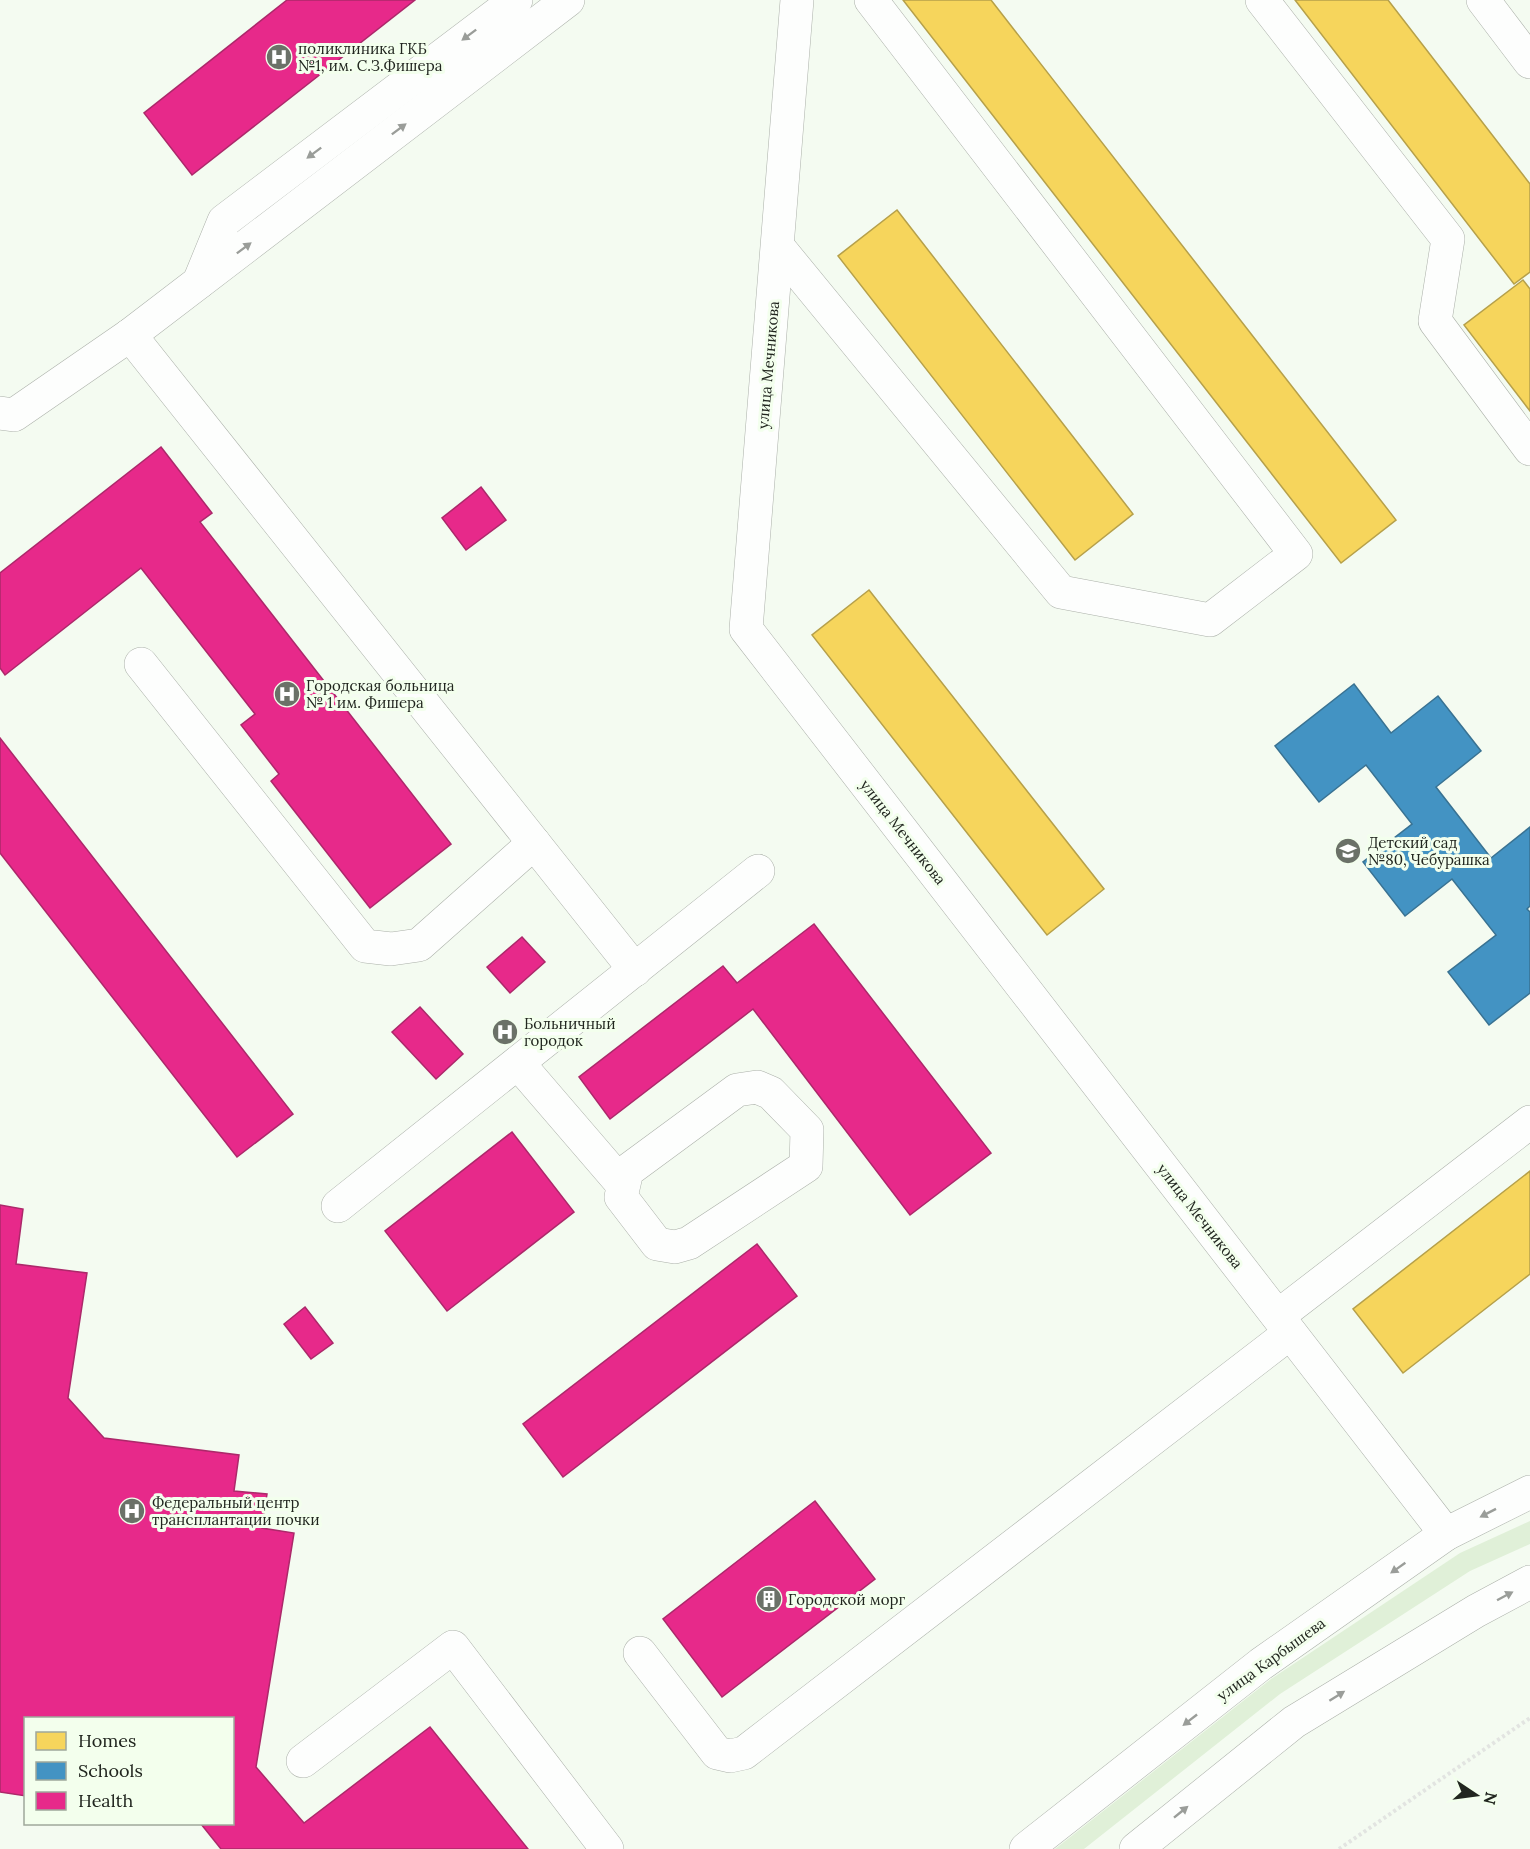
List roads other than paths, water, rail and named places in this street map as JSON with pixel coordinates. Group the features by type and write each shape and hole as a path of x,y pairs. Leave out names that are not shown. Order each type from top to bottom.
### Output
{"street":[{"path":"198,283 225,221 516,0"},
{"path":"0,412 14,415 130,335 568,0"},
{"name":"улица Мечникова","path":"797,0 746,629 1446,1534"},
{"path":"778,248 1061,592 1210,620 1296,554 871,0"},
{"path":"1262,0 1448,239 1435,321 1530,449"},
{"path":"1483,0 1530,62"},
{"path":"130,335 635,970"},
{"path":"141,664 365,946 391,949 419,945 534,843"},
{"path":"338,1206 758,872"},
{"path":"518,1063 622,1184 621,1197 657,1244 675,1247 689,1243 806,1166 807,1131 771,1093 757,1087 737,1090 627,1171 622,1184"},
{"path":"640,1653 717,1753 730,1756 744,1753 1284,1324 1530,1122"},
{"name":"улица Карбышева","path":"1026,1849 1261,1664 1446,1534 1530,1492"},
{"path":"1136,1849 1294,1722 1476,1611 1530,1582"},
{"path":"303,1761 453,1647 608,1849"}],"place":[{"name":"поликлиника ГКБ №1, им. С.З.Фишера","path":"279,57"},
{"name":"Городская больница № 1 им. Фишера","path":"287,694"},
{"name":"Детский сад №80, Чебурашка","path":"1348,851"},
{"name":"Больничный городок","path":"505,1032"},
{"name":"Федеральный центр трансплантации почки","path":"132,1511"},
{"name":"Городской морг","path":"769,1599"}]}
